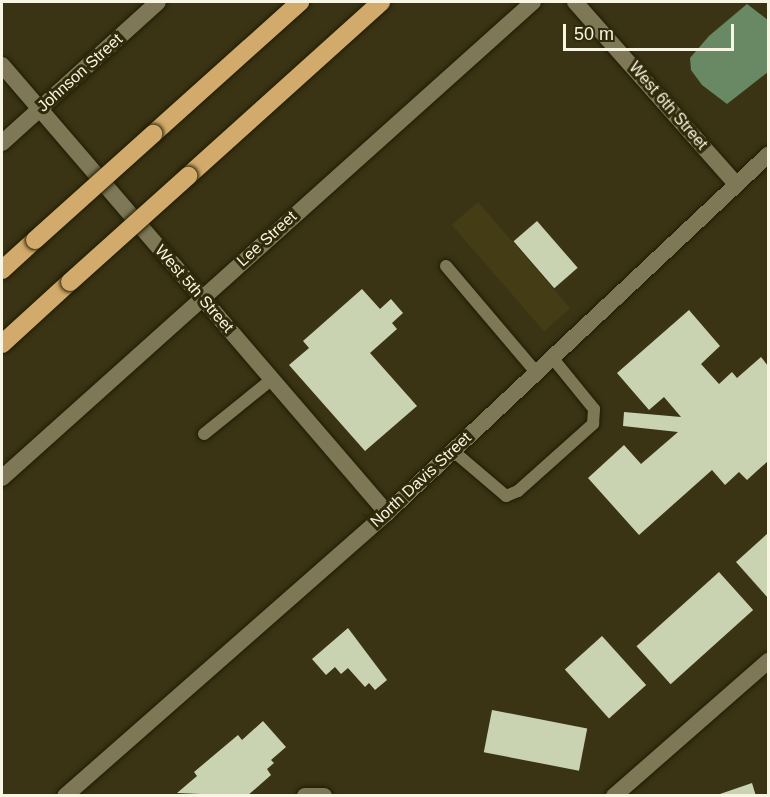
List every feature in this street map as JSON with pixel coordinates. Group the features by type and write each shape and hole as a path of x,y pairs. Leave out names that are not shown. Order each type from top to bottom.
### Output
{"highway":[{"path":"2,270 300,2"},
{"path":"2,344 381,2"}],"street":[{"name":"Johnson Street","path":"2,143 158,2"},
{"name":"Lee Street","path":"2,478 533,2"},
{"name":"West 6th Street","path":"575,2 736,184"},
{"name":"West 5th Street","path":"2,65 387,513"},
{"name":"North Davis Street","path":"65,795 387,513 535,371 768,155"},
{"path":"614,795 768,661"},
{"path":"306,795 324,795"}],"lane":[{"path":"446,266 535,371"},
{"path":"452,450 506,496 518,491 593,424 594,409 551,356"},
{"path":"204,434 271,380"}],"shaded area":[{"path":"747,4 768,20 768,72 727,104 702,85 691,70 690,58 709,36"},
{"path":"478,202 571,308 544,331 452,225"}],"building":[{"path":"537,221 578,268 554,288 514,241"},
{"path":"362,289 380,309 391,299 403,313 392,323 397,329 370,353 417,406 365,451 289,365 309,348 303,341"},
{"path":"689,310 720,346 701,364 719,384 732,372 737,378 761,357 768,366 768,461 747,480 739,472 725,485 712,470 639,535 588,478 624,445 641,464 678,432 623,426 624,412 681,417 664,397 649,410 617,373"},
{"path":"768,533 768,598 736,562"},
{"path":"719,572 753,610 671,684 637,646"},
{"path":"348,628 387,680 375,690 369,683 365,687 348,668 341,674 335,667 326,675 312,659"},
{"path":"602,636 646,685 609,719 565,669"},
{"path":"492,710 587,729 579,771 484,752"},
{"path":"263,721 286,747 271,760 274,763 267,769 271,775 247,796 177,793 197,776 194,772 238,735 242,740"},
{"path":"752,783 756,796 717,796 717,795"}]}
